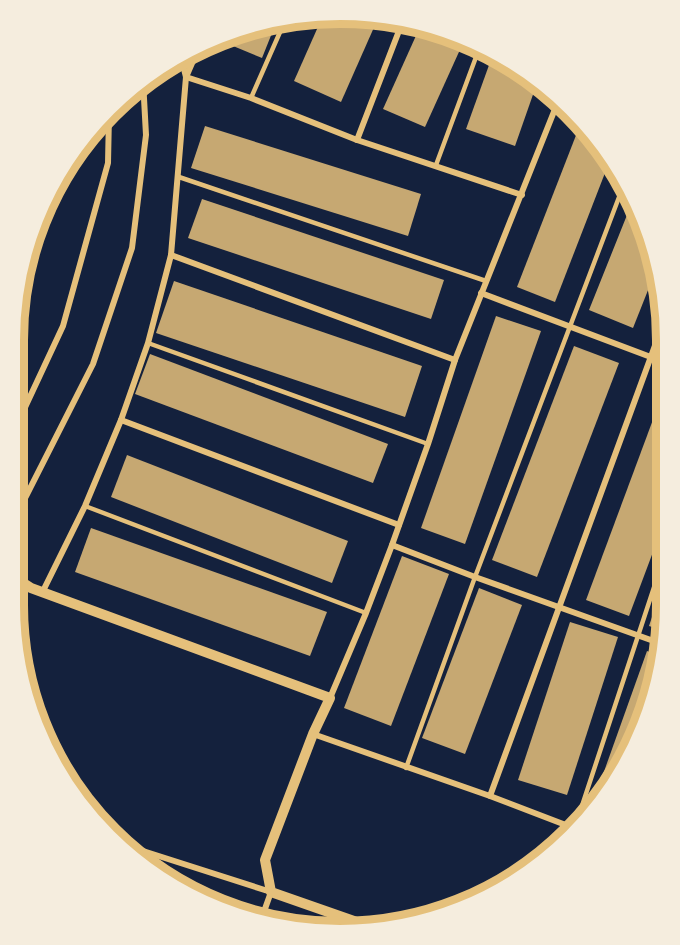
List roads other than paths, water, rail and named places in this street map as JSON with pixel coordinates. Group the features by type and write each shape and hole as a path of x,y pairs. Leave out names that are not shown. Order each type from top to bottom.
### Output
{"street":[{"path":"357,140 399,30"},
{"path":"186,77 193,60"},
{"path":"43,591 85,507 121,420 148,343 171,255 186,77 183,65"},
{"path":"186,77 250,98 357,140 522,195"},
{"path":"24,500 93,364 132,248 146,135 144,93"},
{"path":"264,912 271,892 265,860 313,734 366,613 428,444 455,360 555,109"},
{"path":"24,410 63,326 108,163 109,125"},
{"path":"171,255 455,360"},
{"path":"481,293 656,360"},
{"path":"490,796 656,341"},
{"path":"121,420 399,525"},
{"path":"392,545 654,641"},
{"path":"24,583 31,588"},
{"path":"24,588 43,591 330,698"},
{"path":"313,734 566,825"},
{"path":"141,850 271,892 343,921"}],"lane":[{"path":"250,98 281,30"},
{"path":"436,165 476,55"},
{"path":"179,177 486,281"},
{"path":"406,768 475,577 620,194"},
{"path":"148,343 428,444"},
{"path":"85,507 366,613"},
{"path":"580,810 656,581"}]}
